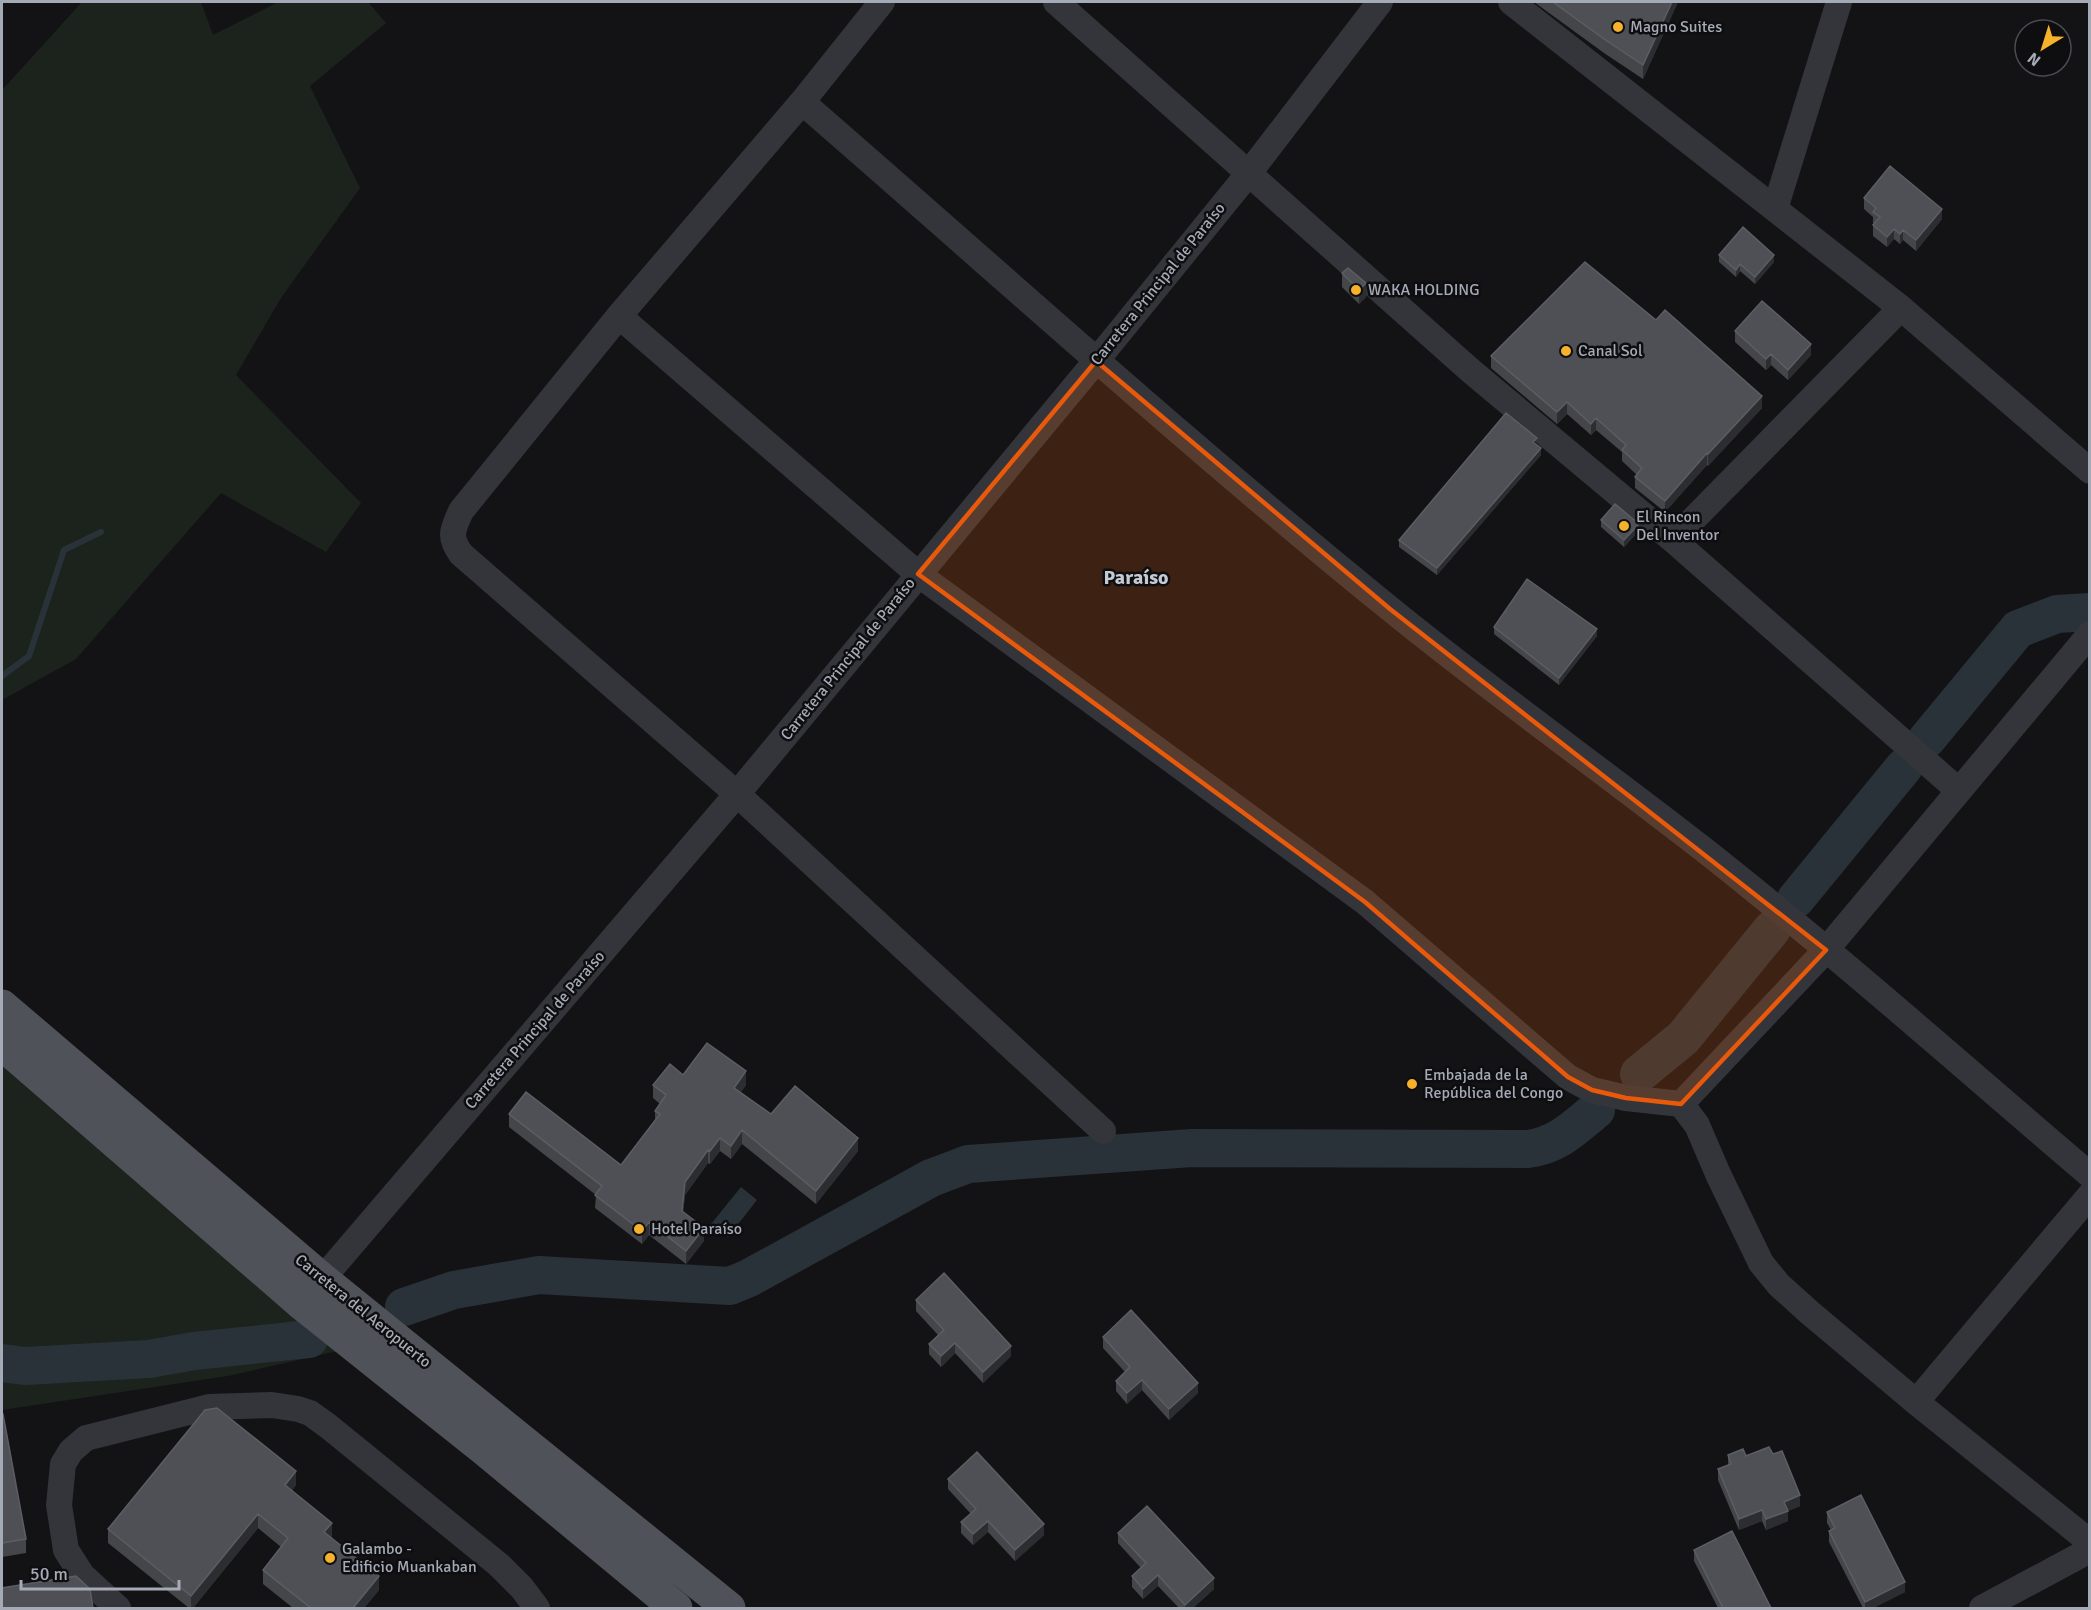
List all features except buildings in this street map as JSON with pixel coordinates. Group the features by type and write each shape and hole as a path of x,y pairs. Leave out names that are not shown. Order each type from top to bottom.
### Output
{"main road":[{"name":"Carretera del Aeropuerto","path":"2,1006 322,1278 729,1608"},
{"name":"Carretera del Aeropuerto","path":"2,1044 301,1304 484,1449 676,1608"}],"street":[{"path":"882,2 802,102 619,316 461,510 453,529 453,543 461,554 737,794 1103,1131"},
{"path":"1056,2 1471,371 1673,540 1958,790"},
{"name":"Carretera Principal de Paraíso","path":"301,1304 737,794 1096,361 1248,173 1380,2"},
{"path":"1511,2 1900,309 2090,471"},
{"path":"1775,209 1839,2"},
{"path":"802,102 955,234 1096,361 1390,609 1705,851 1826,950 2090,1175"},
{"path":"1673,540 1900,309"},
{"path":"619,316 918,574 1365,902 1568,1077 1592,1089 1626,1098 1681,1104 1697,1125 1761,1263 1779,1285 1916,1402 2090,1542"},
{"path":"1681,1104 1826,950 2088,636"},
{"path":"1916,1402 2090,1195"},
{"path":"118,1608 82,1575 66,1550 60,1505 60,1481 63,1464 71,1451 86,1438 209,1407 272,1405 310,1413 328,1426 499,1565 522,1588 537,1608"},
{"path":"1982,1608 2090,1550"}],"highlighted area":[{"path":"1096,361 1390,609 1826,950 1681,1104 1626,1098 1592,1090 1568,1077 1365,902 918,574"}],"shaded area":[{"path":"82,2 201,2 213,35 278,2 368,2 386,23 310,86 360,188 281,298 236,375 361,503 326,552 221,493 76,659 2,700 2,90"},
{"path":"2,1022 391,1339 228,1376 2,1410"},
{"path":"741,1187 757,1200 728,1237 711,1224"}],"waterway":[{"path":"2,676 29,656 64,550 101,532"},
{"path":"1927,739 2018,629 2057,614 2090,612"},
{"path":"1796,899 1904,767"},
{"path":"1639,1074 1683,1038 1772,929"},
{"path":"404,1307 454,1290 539,1275 730,1286 749,1278 931,1178 968,1164 1192,1148 1528,1149 1557,1140 1596,1110"},
{"path":"2,1363 25,1366 149,1359 194,1351 309,1339"}],"place":[{"name":"Magno Suites","path":"1618,27"},
{"name":"WAKA HOLDING","path":"1356,290"},
{"name":"Canal Sol","path":"1566,351"},
{"name":"El Rincon Del Inventor","path":"1624,526"},
{"name":"Embajada de la República del Congo","path":"1412,1084"},
{"name":"Hotel Paraíso","path":"639,1229"},
{"name":"Galambo - Edificio Muankaban","path":"330,1558"}],"district":[{"name":"Paraíso","path":"1136,577"}]}
